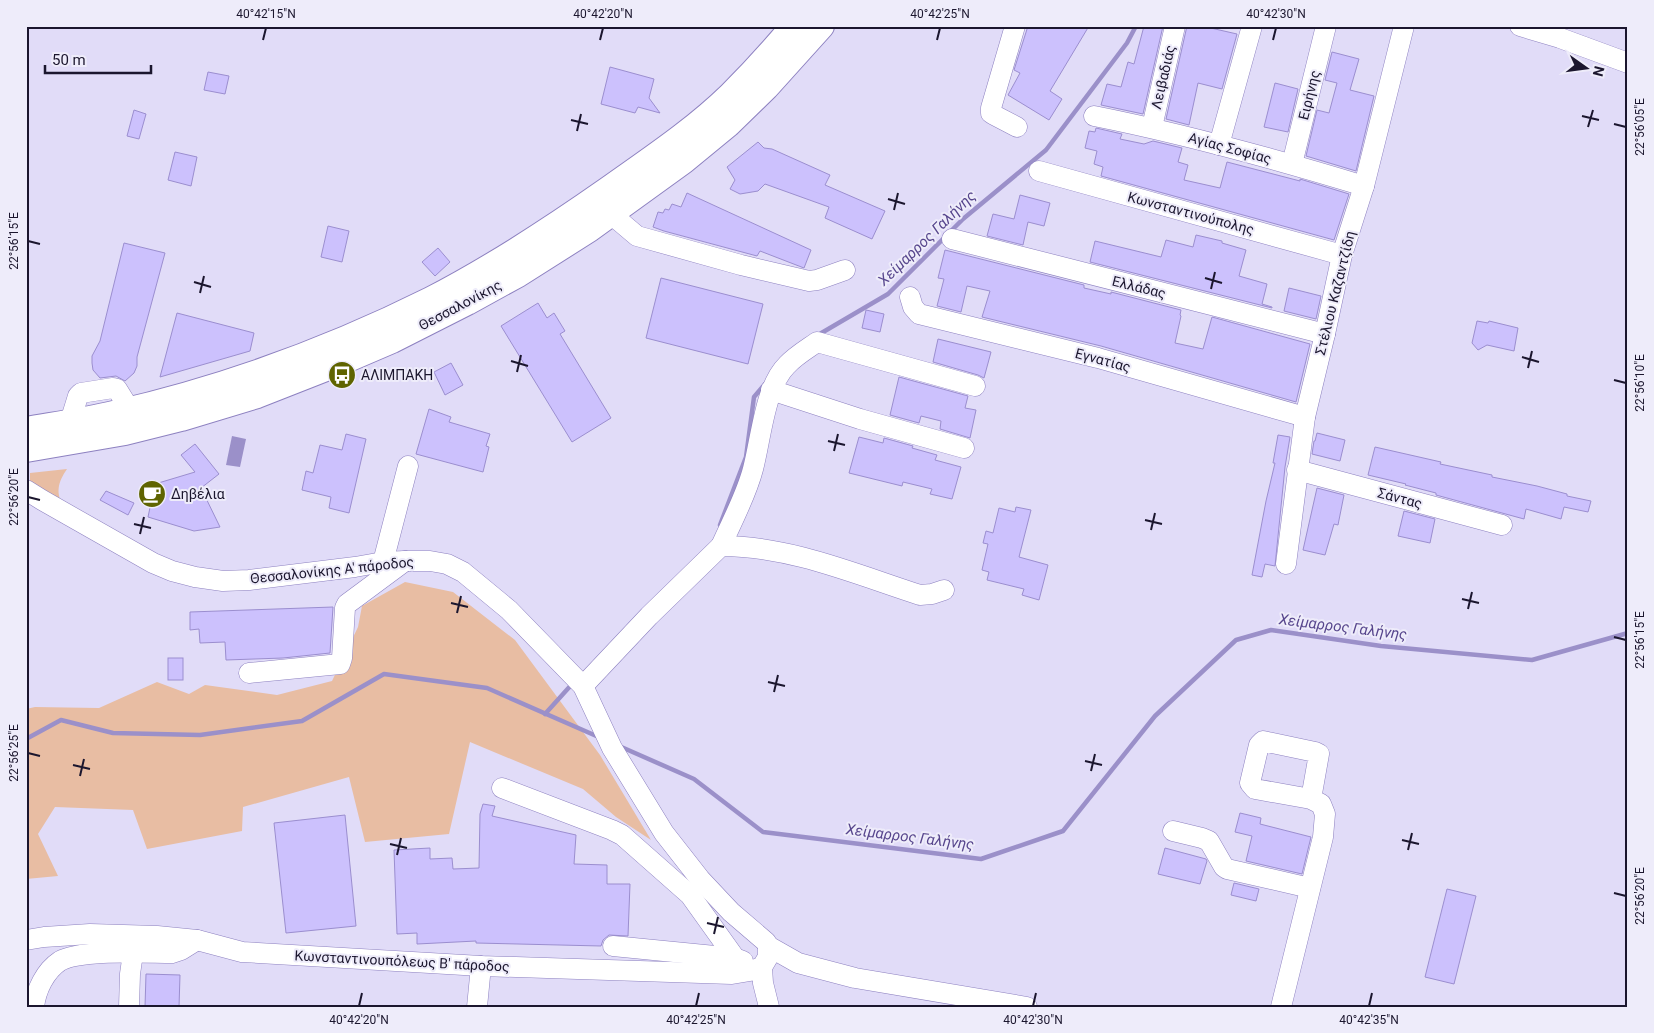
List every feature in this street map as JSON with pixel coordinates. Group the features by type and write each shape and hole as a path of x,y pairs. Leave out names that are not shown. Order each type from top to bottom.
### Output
{"main road":[{"name":"Θεσσαλονίκης","path":"26,430 130,410 249,375 374,326 431,300 498,262 572,216 652,158 703,119 742,83 794,26"},
{"name":"Θεσσαλονίκης","path":"26,449 125,432 181,418 258,395 392,340 475,297 526,269 611,214 683,161 728,124 766,87 821,26"}],"street":[{"path":"1015,26 990,108 991,114 1017,127"},
{"name":"Λειβαδιάς","path":"1152,127 1174,26"},
{"path":"1219,145 1252,26"},
{"name":"Ειρήνης","path":"1292,164 1326,26"},
{"name":"Στέλιου Καζαντζίδη","path":"1286,564 1305,417 1342,255 1364,186 1404,26"},
{"path":"1520,26 1560,38 1628,63"},
{"name":"Αγίας Σοφίας","path":"1094,116 1152,127 1292,164 1364,186"},
{"name":"Κωνσταντινούπολης","path":"1040,171 1342,255"},
{"path":"611,214 637,236 741,265 809,281 818,280 845,270"},
{"name":"Ελλάδας","path":"952,239 1325,334"},
{"name":"Εγνατίας","path":"910,297 913,306 919,314 1098,358 1305,417"},
{"path":"584,686 649,616 720,546 737,511 753,470 771,390 786,365 817,342 975,386"},
{"path":"771,390 860,419 964,448"},
{"path":"383,562 408,466"},
{"name":"Σάντας","path":"1297,470 1502,525"},
{"name":"Θεσσαλονίκης Α' πάροδος","path":"26,490 153,563 172,571 195,577 223,581 249,580 406,560 438,562 463,572 509,610 584,686 612,748 664,833 700,879 731,912 766,942 766,955"},
{"path":"720,546 744,546 767,549 803,558 920,595 944,590"},
{"path":"249,673 340,664 345,608 406,560"},
{"path":"502,788 622,835 690,895 736,958"},
{"path":"1281,1007 1323,837 1325,814 1317,804"},
{"path":"1173,831 1209,841 1227,869 1310,888"},
{"name":"Κωνσταντινουπόλεως Β' πάροδος","path":"26,940 90,934 157,936 197,940 242,952 481,966 732,974 750,971 766,955 855,978 1027,1007"},
{"path":"34,1007 35,996 42,982 60,962 72,957 90,954 172,953 197,940"},
{"path":"613,946 736,958 766,955 763,983 769,1007"},
{"path":"128,1007 133,954"},
{"path":"477,1007 481,966"}],"shaded area":[{"path":"232,436 246,439 240,467 226,465"},
{"path":"67,469 61,478 59,488 59,497 64,507 30,481 30,473"},
{"path":"405,582 453,592 515,640 600,755 651,840 616,817 583,789 470,742 449,834 365,842 349,777 243,807 242,831 147,849 133,810 55,807 38,834 58,876 26,879 26,709 35,707 99,708 157,682 189,694 205,685 277,695 332,681 358,627 362,606"}],"building":[{"path":"1028,26 1089,26 1050,91 1062,99 1049,120 1008,95 1020,73 1014,70"},
{"path":"1144,26 1163,26 1143,114 1101,105 1107,84 1121,87 1128,62 1134,64"},
{"path":"1187,26 1202,26 1237,34 1222,89 1198,83 1189,125 1166,119"},
{"path":"1332,52 1359,59 1350,90 1374,96 1356,171 1306,156 1317,110 1329,113 1337,83 1325,80"},
{"path":"610,67 654,79 649,98 660,113 638,107 635,113 601,104"},
{"path":"208,72 229,76 225,94 204,90"},
{"path":"1275,83 1298,89 1288,132 1264,127"},
{"path":"134,110 146,114 139,139 127,136"},
{"path":"1096,128 1122,134 1120,139 1144,144 1153,141 1182,148 1178,162 1188,165 1184,180 1220,188 1227,162 1300,181 1300,179 1349,194 1334,240 1101,176 1103,167 1094,164 1097,151 1085,148 1089,131 1095,132"},
{"path":"758,142 764,148 772,149 830,175 825,185 885,211 872,239 825,218 829,207 765,184 758,191 740,194 730,189 735,180 727,167"},
{"path":"175,152 197,157 191,186 168,180"},
{"path":"687,193 811,250 804,268 760,251 757,256 653,227 658,212 663,213 665,209 669,210 672,204 681,207"},
{"path":"1020,195 1050,203 1044,226 1028,222 1023,245 987,236 993,214 1014,219"},
{"path":"328,226 349,231 342,262 321,257"},
{"path":"1196,235 1222,241 1222,243 1246,250 1239,276 1267,284 1262,304 1272,308 1090,262 1095,241 1161,257 1166,240 1193,247"},
{"path":"124,243 165,253 137,357 137,366 134,373 125,381 116,376 100,378 93,370 92,363 92,356 100,341"},
{"path":"438,248 450,262 435,276 422,262"},
{"path":"945,250 1084,285 1084,288 1111,294 1111,292 1181,310 1175,343 1203,349 1212,317 1310,344 1296,402 1101,346 982,317 990,291 967,286 961,312 937,306 944,279 938,278"},
{"path":"661,278 763,304 748,364 646,338"},
{"path":"1289,288 1321,296 1316,319 1284,311"},
{"path":"538,303 547,318 554,313 565,331 560,334 611,418 572,442 501,326"},
{"path":"866,310 884,314 880,332 862,328"},
{"path":"177,313 254,333 250,351 160,377"},
{"path":"1477,321 1488,323 1489,321 1518,328 1514,351 1487,345 1478,350 1472,343"},
{"path":"938,339 991,352 984,378 933,362"},
{"path":"451,363 463,385 445,395 434,372"},
{"path":"899,377 968,396 965,408 976,410 970,438 940,429 941,421 921,416 919,423 890,415"},
{"path":"429,409 451,417 449,422 490,434 486,446 489,447 483,472 416,454"},
{"path":"1317,433 1345,440 1340,461 1312,454"},
{"path":"346,434 366,439 349,513 329,508 331,497 302,490 306,471 313,473 320,445 342,450"},
{"path":"1278,435 1290,437 1285,467 1275,566 1265,564 1262,577 1252,575 1275,463 1273,463"},
{"path":"859,437 883,443 884,438 913,446 912,448 937,455 935,460 961,467 952,499 930,494 932,489 903,482 902,486 849,473"},
{"path":"195,444 219,474 201,488 220,527 194,531 148,517 155,484 195,472 181,455"},
{"path":"1375,447 1591,501 1588,512 1564,507 1561,519 1526,509 1524,519 1436,495 1436,493 1406,484 1368,475"},
{"path":"1317,488 1344,495 1338,525 1334,524 1325,555 1303,550"},
{"path":"106,491 134,503 128,515 100,500"},
{"path":"1016,507 1031,510 1019,557 1048,565 1039,600 1022,595 1024,589 987,580 989,572 982,570 988,544 983,543 986,531 993,533 999,508 1015,512"},
{"path":"1404,511 1435,519 1430,543 1398,536"},
{"path":"333,607 330,653 283,658 226,660 225,642 200,643 199,629 190,630 190,612"},
{"path":"168,658 183,658 183,680 168,680"},
{"path":"483,804 495,806 492,816 576,835 574,864 607,865 607,884 630,884 628,936 609,935 603,940 601,946 476,943 476,941 417,944 417,933 397,934 394,850 430,848 430,859 452,858 453,869 479,868 480,814"},
{"path":"1240,813 1261,818 1260,824 1311,837 1302,874 1246,861 1252,836 1235,832"},
{"path":"345,815 356,926 286,933 274,823"},
{"path":"1165,848 1206,859 1200,884 1158,874"},
{"path":"1234,883 1259,889 1256,901 1231,895"},
{"path":"1447,889 1476,896 1454,984 1425,977"},
{"path":"146,974 180,975 179,1007 145,1007"}],"waterway":[{"name":"Χείμαρρος Γαλήνης","path":"818,335 888,294 963,219 1046,150 1127,43 1136,26"},
{"name":"Χείμαρρος Γαλήνης","path":"720,525 746,457 754,397 765,384"},
{"name":"Χείμαρρος Γαλήνης","path":"619,746 694,779 763,832 981,859 1063,831 1155,716 1236,640 1271,630 1381,646 1532,660 1628,633"},
{"name":"Χείμαρρος Γαλήνης","path":"26,739 61,720 113,733 200,735 302,721 384,674 487,688 601,738"},
{"name":"Χείμαρρος Γαλήνης","path":"545,714 573,683"}],"place":[{"name":"ΑΛΙΜΠΑΚΗ","path":"342,375"},
{"name":"Δηβέλια","path":"152,494"}]}
